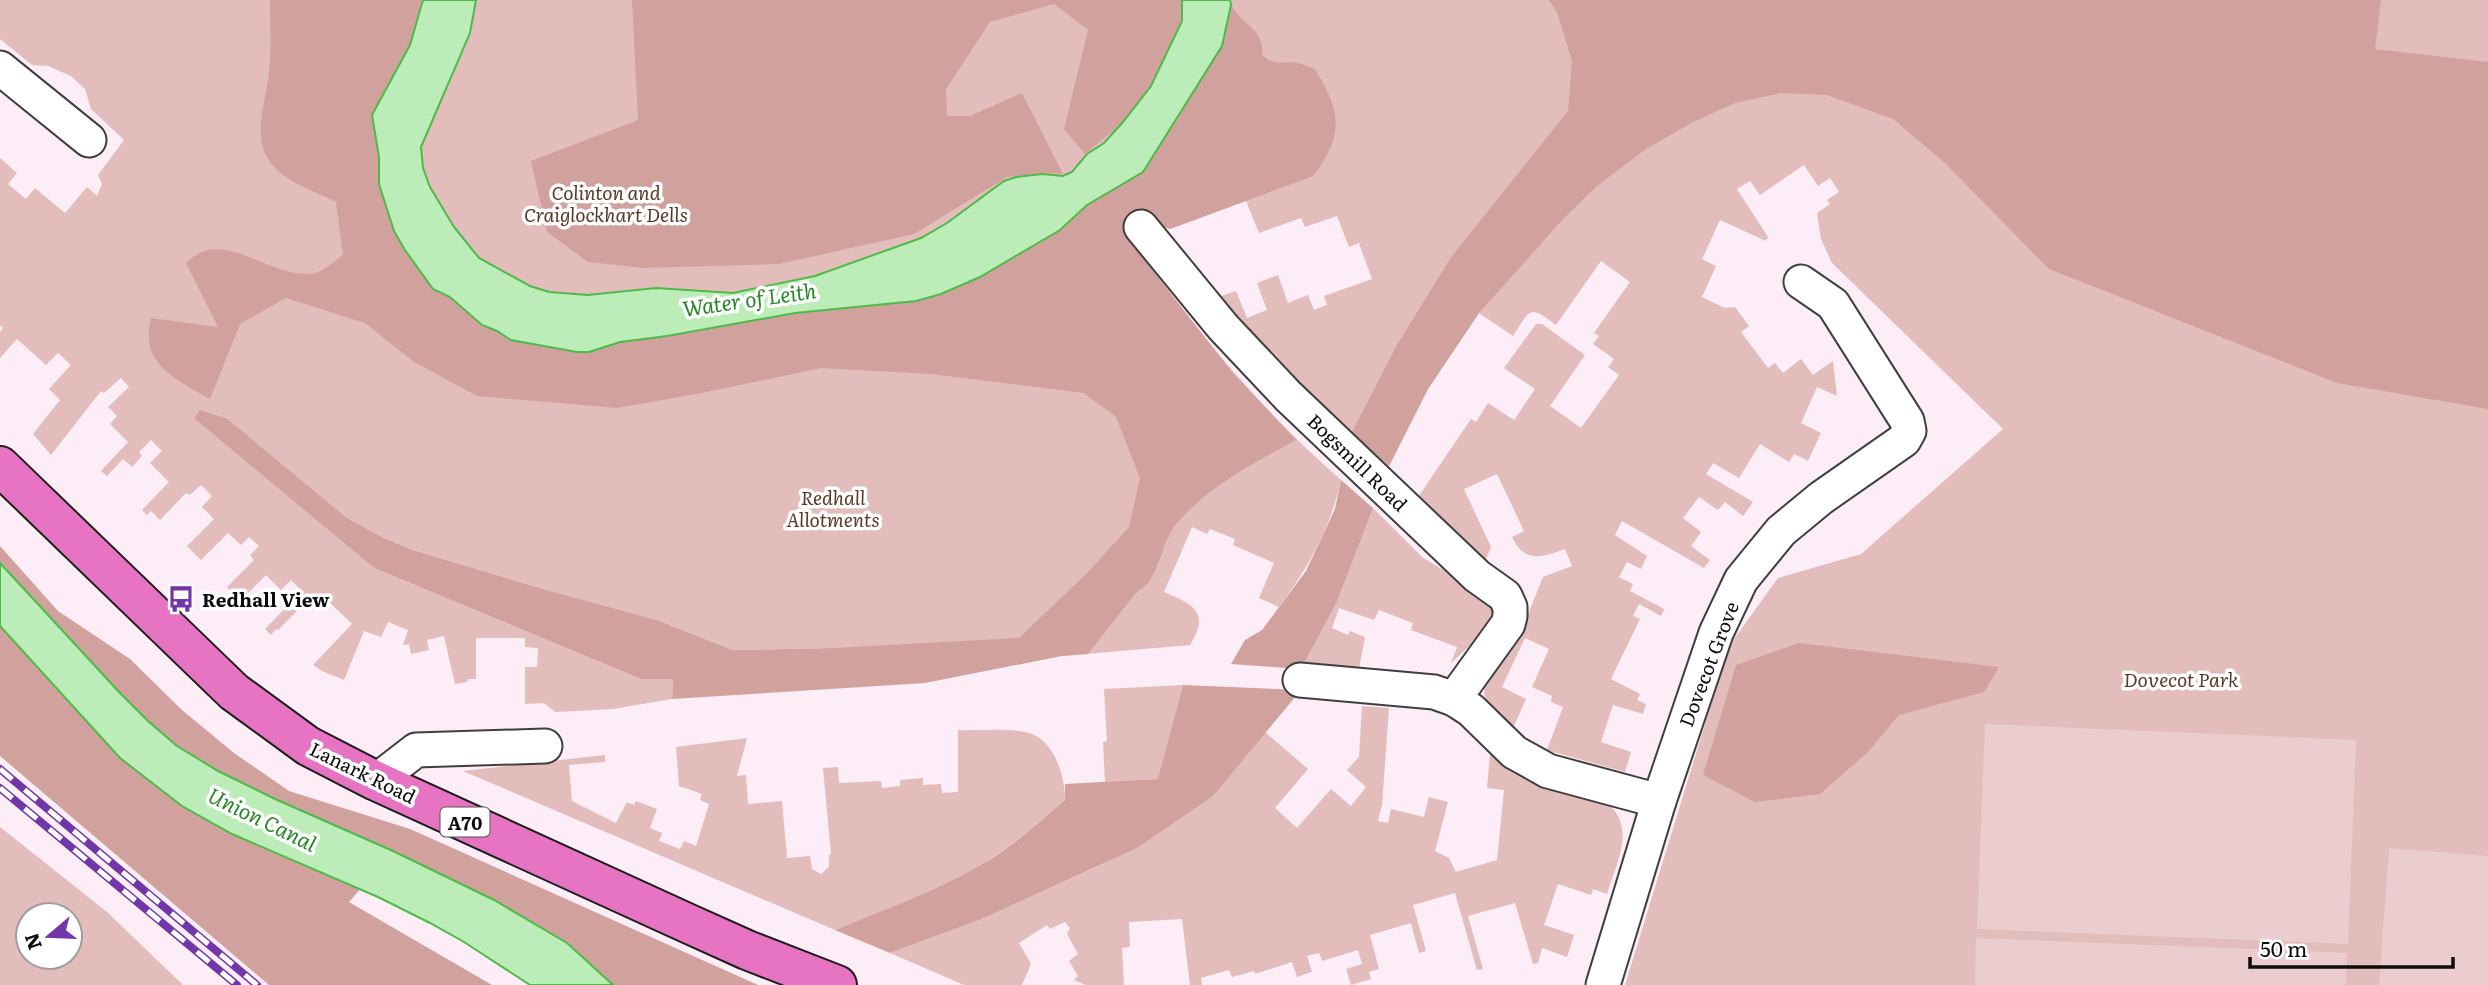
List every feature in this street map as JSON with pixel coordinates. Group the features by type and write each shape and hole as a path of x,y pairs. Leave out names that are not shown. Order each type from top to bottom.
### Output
{"main road":[{"name":"Lanark Road","path":"0,466 234,692 308,747 376,781 711,934 837,985"}],"street":[{"path":"0,68 63,104 89,140"},
{"name":"Bogsmill Road","path":"1141,226 1223,327 1288,396 1477,576 1505,596 1510,607 1508,624 1454,699"},
{"name":"Dovecot Grove","path":"1603,985 1659,801 1716,633 1741,580 1781,531 1821,498 1904,440 1909,431 1907,421 1833,304 1801,282"},
{"path":"1300,680 1434,692 1454,699 1471,710 1499,739 1529,762 1548,771 1659,801"},
{"path":"376,781 416,750 545,746"}],"green space":[{"path":"0,0 2488,0 2488,985 1625,985 1729,646 1778,578 1861,554 2003,429 1832,263 1821,239 1817,213 1830,204 1827,200 1839,192 1830,178 1818,186 1804,165 1760,195 1750,181 1737,189 1768,237 1766,241 1720,220 1702,259 1716,266 1702,297 1725,308 1735,307 1749,326 1741,332 1768,368 1775,363 1783,373 1801,359 1813,375 1833,361 1837,396 1817,387 1801,423 1821,433 1808,461 1794,454 1789,462 1760,444 1739,478 1713,463 1706,474 1753,502 1743,516 1725,502 1718,510 1699,497 1683,518 1701,532 1691,546 1710,560 1704,568 1622,521 1615,535 1647,556 1641,569 1627,562 1619,577 1633,584 1630,591 1664,609 1661,616 1639,604 1633,616 1640,619 1611,679 1640,694 1637,700 1646,704 1643,714 1613,705 1601,742 1631,752 1625,772 1547,750 1563,707 1551,702 1552,696 1532,687 1549,649 1525,638 1502,687 1526,699 1514,726 1494,710 1485,695 1484,689 1518,624 1525,622 1543,577 1572,566 1565,549 1535,556 1528,555 1517,546 1512,537 1524,531 1497,474 1464,489 1491,547 1482,569 1414,503 1471,419 1476,422 1488,403 1514,420 1535,389 1504,368 1536,324 1542,324 1585,355 1550,406 1581,428 1619,375 1608,367 1614,359 1593,344 1599,336 1594,333 1630,282 1601,261 1556,325 1540,314 1531,312 1513,336 1479,313 1428,389 1389,466 1321,413 1216,298 1236,291 1247,318 1267,310 1257,283 1278,275 1288,303 1308,295 1314,310 1327,305 1324,296 1372,279 1359,243 1349,247 1337,216 1305,227 1301,218 1259,233 1246,201 1170,229 1155,224 1136,245 1163,285 1234,373 1285,428 1341,480 1331,515 1317,546 1279,607 1259,598 1274,563 1233,545 1235,539 1210,529 1207,534 1192,527 1164,592 1190,605 1198,616 1199,624 1190,645 1062,656 985,671 833,648 733,650 657,620 540,588 413,550 386,539 347,518 228,419 194,417 374,568 641,679 673,679 672,699 613,709 555,712 544,703 525,704 525,667 537,667 538,648 525,647 525,638 476,638 476,679 455,684 444,636 427,640 429,650 411,654 409,644 403,645 408,630 388,622 381,637 364,631 344,680 322,671 313,665 352,624 325,598 314,610 306,602 271,635 265,629 302,591 291,580 281,590 266,575 238,603 230,595 232,592 227,587 254,560 250,555 259,546 249,537 241,545 228,533 201,560 187,546 214,519 202,507 212,496 201,485 190,495 186,493 160,520 151,511 147,515 142,510 169,482 150,463 162,451 151,440 139,452 142,456 132,467 123,459 107,476 101,471 128,442 110,424 117,416 108,407 129,387 121,378 104,393 101,391 51,455 33,434 60,400 49,389 71,365 58,353 46,365 17,339 0,358 0,332 3,328 0,325 0,158 17,173 8,184 26,199 35,188 65,213 87,187 97,196 102,184 98,175 124,140 91,109 85,89 71,76 48,66 32,65 0,39"},
{"path":"270,0 423,0 410,45 372,115 379,157 379,184 394,231 433,289 450,297 482,325 511,340 589,352 620,342 795,313 916,301 941,294 980,277 1060,230 1087,205 1143,172 1222,46 1231,5 1260,39 1262,55 1267,59 1297,63 1315,69 1334,111 1335,135 1330,148 1313,176 1170,229 1155,224 1136,245 1140,254 1232,372 1296,440 1233,476 1190,509 1173,529 1150,580 1134,595 1088,654 1061,656 925,683 672,699 673,679 641,679 374,568 194,418 200,410 228,419 347,518 386,539 413,550 540,588 657,620 733,650 833,648 1019,638 1087,573 1129,527 1140,478 1116,417 1084,393 930,374 821,368 617,408 477,396 414,362 365,323 286,298 240,324 210,399 163,369 150,348 151,318 218,327 186,263 201,253 216,249 232,251 299,274 315,273 343,255 336,202 281,174 262,146 261,121 270,53"},
{"name":"Colinton and Craiglockhart Dells","path":"632,0 1181,0 1181,21 1151,86 1124,122 1085,154 1064,129 1088,30 1054,4 990,22 946,89 947,116 970,116 1022,93 1063,174 1007,177 914,234 779,264 644,268 588,262 547,232 531,161 638,120"},
{"path":"1549,0 2381,0 2375,49 2488,62 2488,409 2337,383 2049,269 1946,164 1893,119 1827,95 1781,93 1735,103 1693,122 1646,149 1597,186 1563,219 1479,313 1428,389 1389,466 1351,434 1398,343 1452,256 1568,111 1572,61 1557,12"},
{"path":"1341,480 1373,508 1337,602 1301,669 1231,664 1245,640 1262,630 1306,571 1335,509"},
{"path":"1373,508 1422,557 1490,599 1495,611 1493,624 1451,663 1457,647 1411,630 1413,623 1379,610 1374,620 1339,608 1332,628 1348,635 1350,631 1365,637 1359,669 1303,665 1337,602"},
{"path":"0,546 58,611 130,659 182,710 234,753 289,791 410,829 758,985 613,985 567,943 494,900 393,851 349,902 492,985 269,985 0,756"},
{"path":"1799,643 1999,667 1984,692 1899,715 1868,752 1820,794 1755,802 1703,775 1736,665"},
{"path":"1183,685 1159,779 1105,782 1103,742 1107,741 1104,689"},
{"path":"1183,685 1301,690 1213,796 1137,848 982,919 890,953 835,930 929,891 995,856 1065,800 1065,784 1158,779"},
{"path":"1362,706 1389,708 1382,805 1378,821 1388,823 1391,809 1424,817 1429,797 1448,802 1435,851 1449,858 1456,872 1497,860 1504,790 1487,788 1490,754 1514,774 1545,788 1610,806 1618,816 1623,837 1607,894 1593,889 1591,895 1558,884 1544,925 1574,935 1567,957 1542,948 1538,963 1533,964 1515,903 1468,916 1483,969 1477,970 1455,893 1413,905 1426,951 1419,953 1411,923 1370,935 1379,969 1369,972 1371,979 1351,985 1346,969 1362,964 1358,950 1322,961 1319,953 1307,956 1312,972 1297,977 1292,962 1255,974 1254,971 1232,977 1229,970 1201,978 1202,985 1190,985 1182,919 1129,922 1130,947 1122,948 1124,985 1086,985 1074,980 1078,976 1069,961 1078,954 1067,934 1070,928 1065,922 1050,929 1047,925 1019,943 1031,964 1022,985 964,985 890,953 982,919 1107,862 1212,796 1265,732 1308,769 1275,808 1297,828 1331,789 1351,806 1366,787 1347,770 1359,757"},
{"path":"958,730 1009,730 1035,735 1056,759 1063,780 1065,800 1016,841 984,863 929,891 835,930 463,771 605,755 605,762 569,765 572,801 616,823 627,802 634,805 636,801 657,809 650,828 662,833 659,841 680,849 684,841 696,846 709,804 700,800 702,794 679,786 676,747 747,738 737,776 746,775 748,804 782,801 787,858 810,856 812,869 821,874 829,867 831,854 823,768 838,767 839,783 881,781 882,788 900,786 900,780 923,778 923,785 941,784 942,793 958,792"},
{"path":"0,827 107,912 183,985 0,985"}],"shaded area":[{"path":"1985,724 2356,740 2348,944 1977,929"},
{"path":"2389,848 2488,856 2488,985 2379,985"},
{"path":"1976,938 2347,953 2346,985 1975,985"}],"water":[{"name":"Water of Leith","path":"423,0 476,0 470,33 421,147 423,168 430,187 454,227 479,258 530,286 549,292 588,295 656,288 733,293 815,276 921,238 947,223 1004,181 1042,174 1063,176 1072,172 1087,154 1104,143 1151,86 1182,21 1182,0 1230,0 1231,5 1222,46 1143,172 1087,205 1060,230 980,277 941,294 916,301 795,313 620,342 589,352 577,352 511,340 482,325 450,297 433,289 394,231 379,184 379,157 372,115 410,45"},
{"name":"Union Canal","path":"0,563 120,693 177,746 218,771 275,799 393,851 494,900 567,943 613,985 530,985 430,923 378,897 232,834 182,806 120,758 0,626"}],"railway":[{"path":"0,769 257,985"},
{"path":"0,788 237,985"}],"place":[{"name":"Redhall View","path":"181,599"}],"park label":[{"name":"Redhall Allotments","path":"833,508"},
{"name":"Dovecot Park","path":"2181,679"}]}
